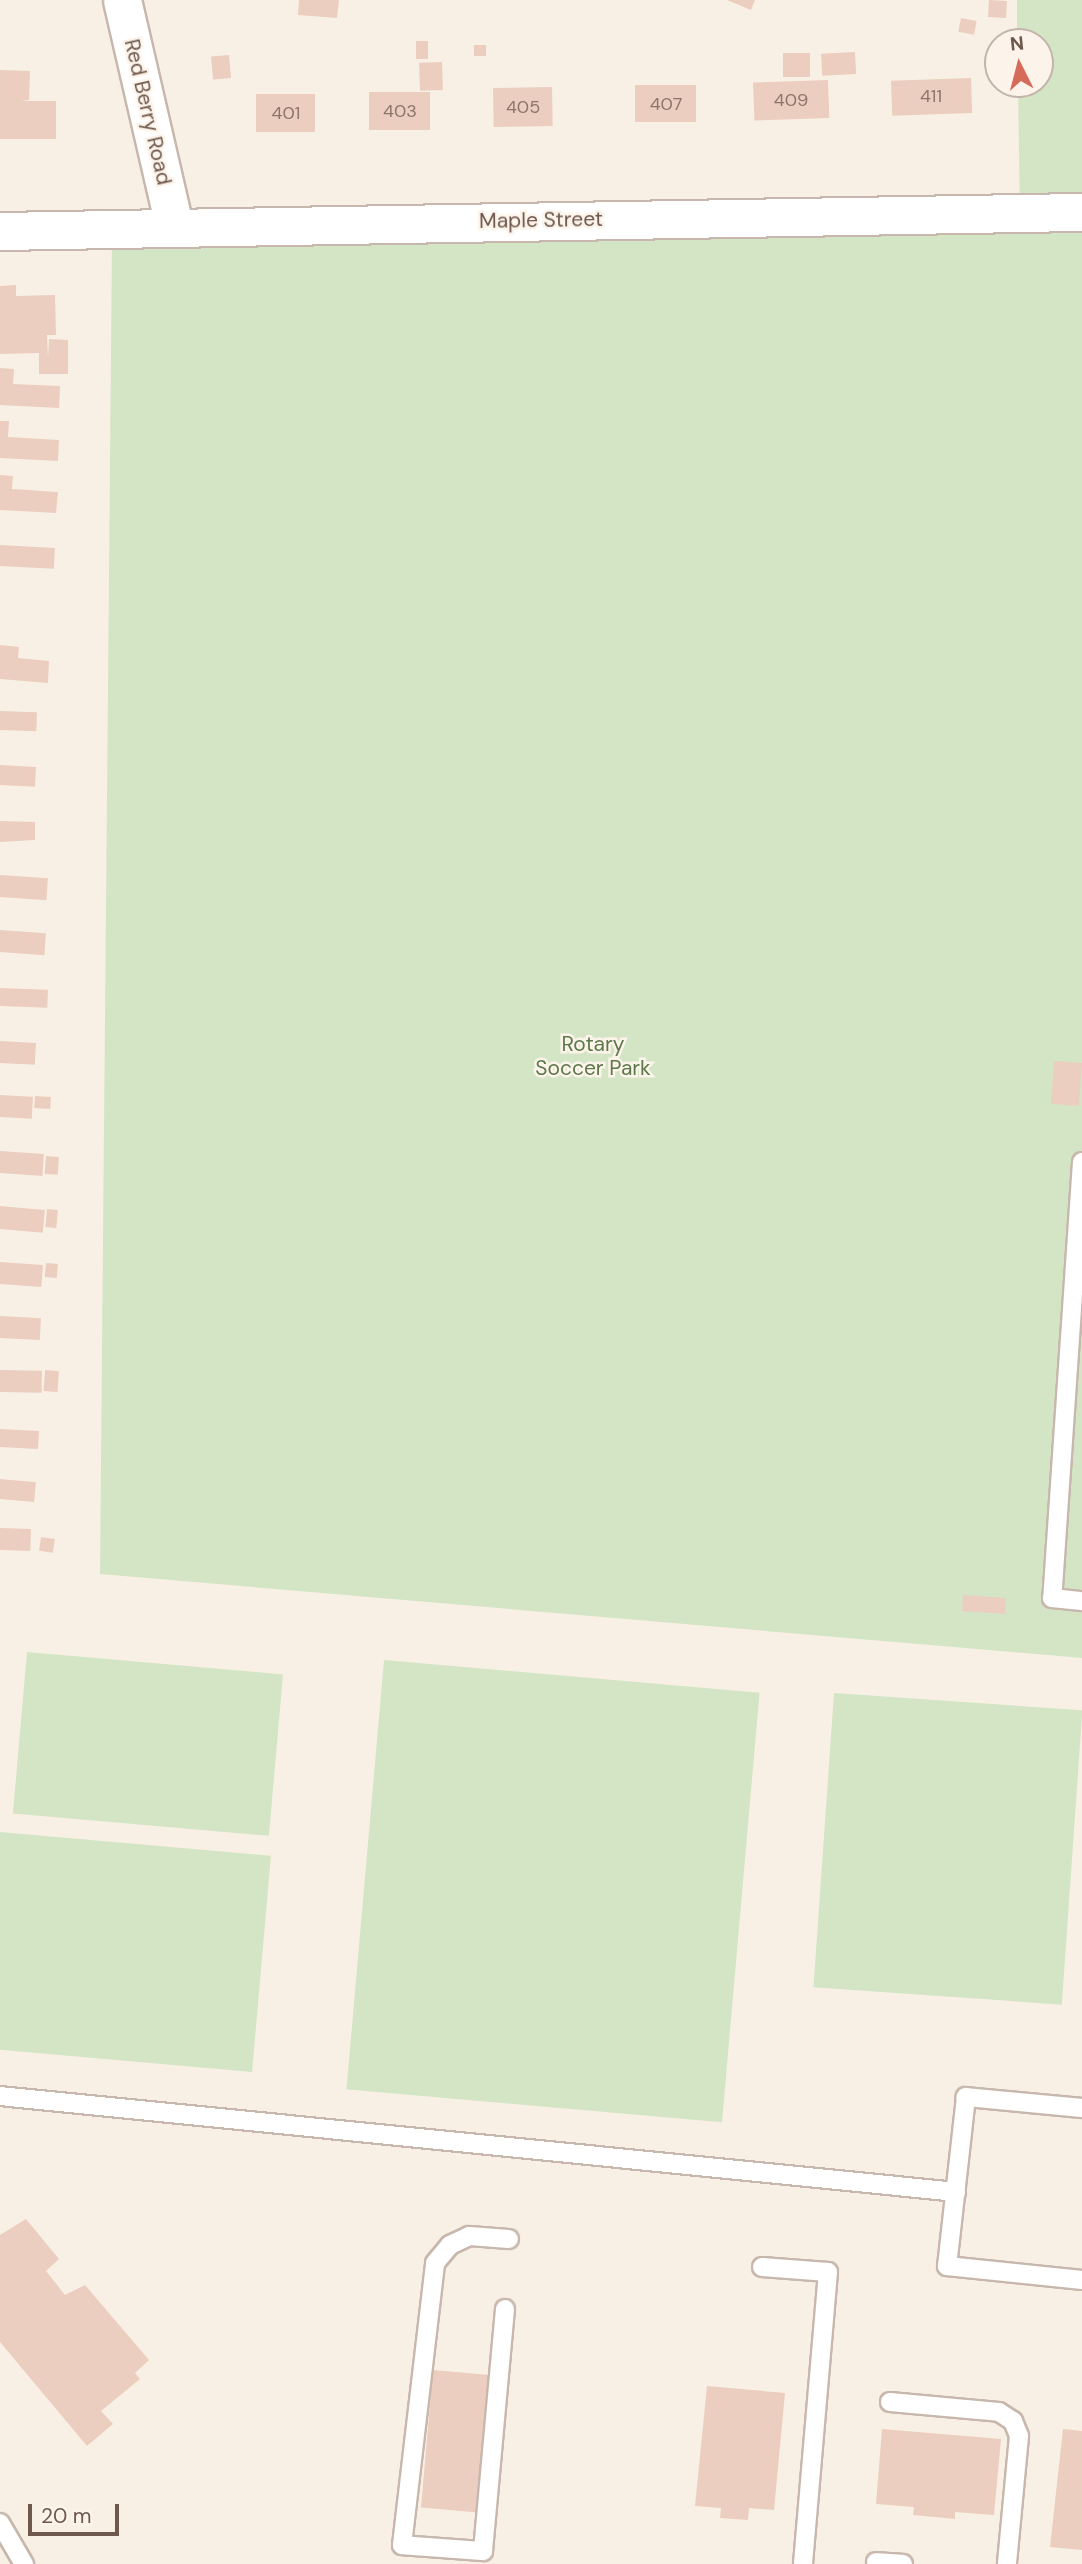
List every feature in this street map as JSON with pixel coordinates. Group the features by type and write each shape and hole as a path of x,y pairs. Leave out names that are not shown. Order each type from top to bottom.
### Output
{"street":[{"name":"Red Berry Road","path":"122,0 174,225"},
{"name":"Maple Street","path":"0,231 174,225 1082,212"}],"lane":[{"path":"1082,1161 1052,1598 1082,1601"},
{"path":"0,2096 956,2192"},
{"path":"1082,2108 966,2097 947,2266 1082,2280"},
{"path":"505,2309 483,2551 438,2556 401,2544 435,2263 450,2245 469,2236 509,2239"},
{"path":"762,2267 828,2272 803,2564"},
{"path":"890,2402 999,2412 1013,2421 1019,2436 1007,2564"},
{"path":"3,2534 24,2564"},
{"path":"876,2562 903,2564"}],"green space":[{"name":"Rotary Soccer Park","path":"1017,0 1082,0 1082,1658 100,1574 112,240 1020,220 1018,98 1054,98 1054,28 1017,28"},
{"path":"27,1652 283,1674 269,1836 13,1813"},
{"path":"384,1660 760,1693 722,2122 346,2089"},
{"path":"834,1693 1082,1710 1062,2005 813,1987"},
{"path":"0,1832 271,1856 252,2072 0,2050"}],"building":[{"path":"299,0 339,0 337,18 298,15"},
{"path":"727,0 755,0 751,10"},
{"path":"989,0 1007,1 1006,18 988,17"},
{"path":"961,18 977,21 974,35 958,32"},
{"path":"416,41 428,41 428,59 416,59"},
{"path":"474,45 486,45 486,56 474,56"},
{"path":"855,52 856,74 822,76 821,54"},
{"path":"783,53 810,53 810,77 783,77"},
{"path":"229,55 231,78 213,79 211,57"},
{"path":"442,62 443,90 420,91 419,63"},
{"path":"0,70 30,71 29,100 21,101 56,101 56,139 0,139"},
{"path":"971,78 972,113 892,116 891,81"},
{"path":"828,80 829,118 754,121 753,83"},
{"path":"635,85 696,85 696,122 635,122"},
{"path":"552,87 553,126 494,127 493,88"},
{"path":"369,92 430,92 430,130 369,130"},
{"path":"256,94 315,94 315,132 256,132"},
{"path":"16,285 16,296 55,295 56,335 47,335 48,358 49,339 68,340 68,374 39,374 39,353 0,354 0,286"},
{"path":"0,368 14,369 13,384 60,386 59,408 0,405"},
{"path":"0,421 9,421 8,437 59,440 58,461 0,458"},
{"path":"0,475 13,476 12,489 58,492 56,513 0,510"},
{"path":"0,545 55,548 54,569 0,566"},
{"path":"0,645 19,647 18,658 49,661 48,683 0,679"},
{"path":"0,711 37,712 36,731 0,730"},
{"path":"0,765 36,767 35,787 0,785"},
{"path":"0,821 35,822 35,840 0,842"},
{"path":"0,875 48,878 46,900 0,897"},
{"path":"0,930 46,933 44,955 0,952"},
{"path":"0,988 48,990 47,1008 0,1006"},
{"path":"0,1041 36,1043 35,1065 0,1063"},
{"path":"1054,1061 1082,1063 1079,1106 1051,1104"},
{"path":"0,1095 33,1097 32,1119 0,1117"},
{"path":"35,1096 51,1097 50,1109 34,1108"},
{"path":"0,1151 44,1154 42,1176 0,1173"},
{"path":"46,1156 59,1157 58,1175 45,1174"},
{"path":"0,1206 45,1210 43,1233 0,1229"},
{"path":"47,1209 58,1210 56,1228 45,1227"},
{"path":"0,1262 43,1265 41,1287 0,1284"},
{"path":"46,1263 58,1264 57,1278 45,1277"},
{"path":"0,1316 41,1318 40,1340 0,1338"},
{"path":"0,1370 42,1371 42,1393 0,1392"},
{"path":"45,1370 59,1371 58,1392 44,1391"},
{"path":"0,1429 39,1431 38,1449 0,1447"},
{"path":"0,1479 36,1482 34,1502 0,1499"},
{"path":"0,1528 31,1529 30,1551 0,1550"},
{"path":"41,1537 55,1539 53,1553 39,1551"},
{"path":"963,1595 1006,1598 1005,1614 962,1611"},
{"path":"26,2219 59,2259 46,2271 65,2295 85,2285 149,2360 135,2373 140,2379 101,2411 113,2424 87,2446 0,2342 0,2235"},
{"path":"433,2370 490,2375 478,2512 421,2507"},
{"path":"707,2386 785,2393 774,2510 749,2508 748,2520 720,2518 721,2508 695,2506"},
{"path":"882,2429 1001,2439 994,2515 955,2512 955,2519 913,2515 914,2507 876,2504"},
{"path":"1063,2429 1082,2431 1082,2550 1050,2547"}]}
